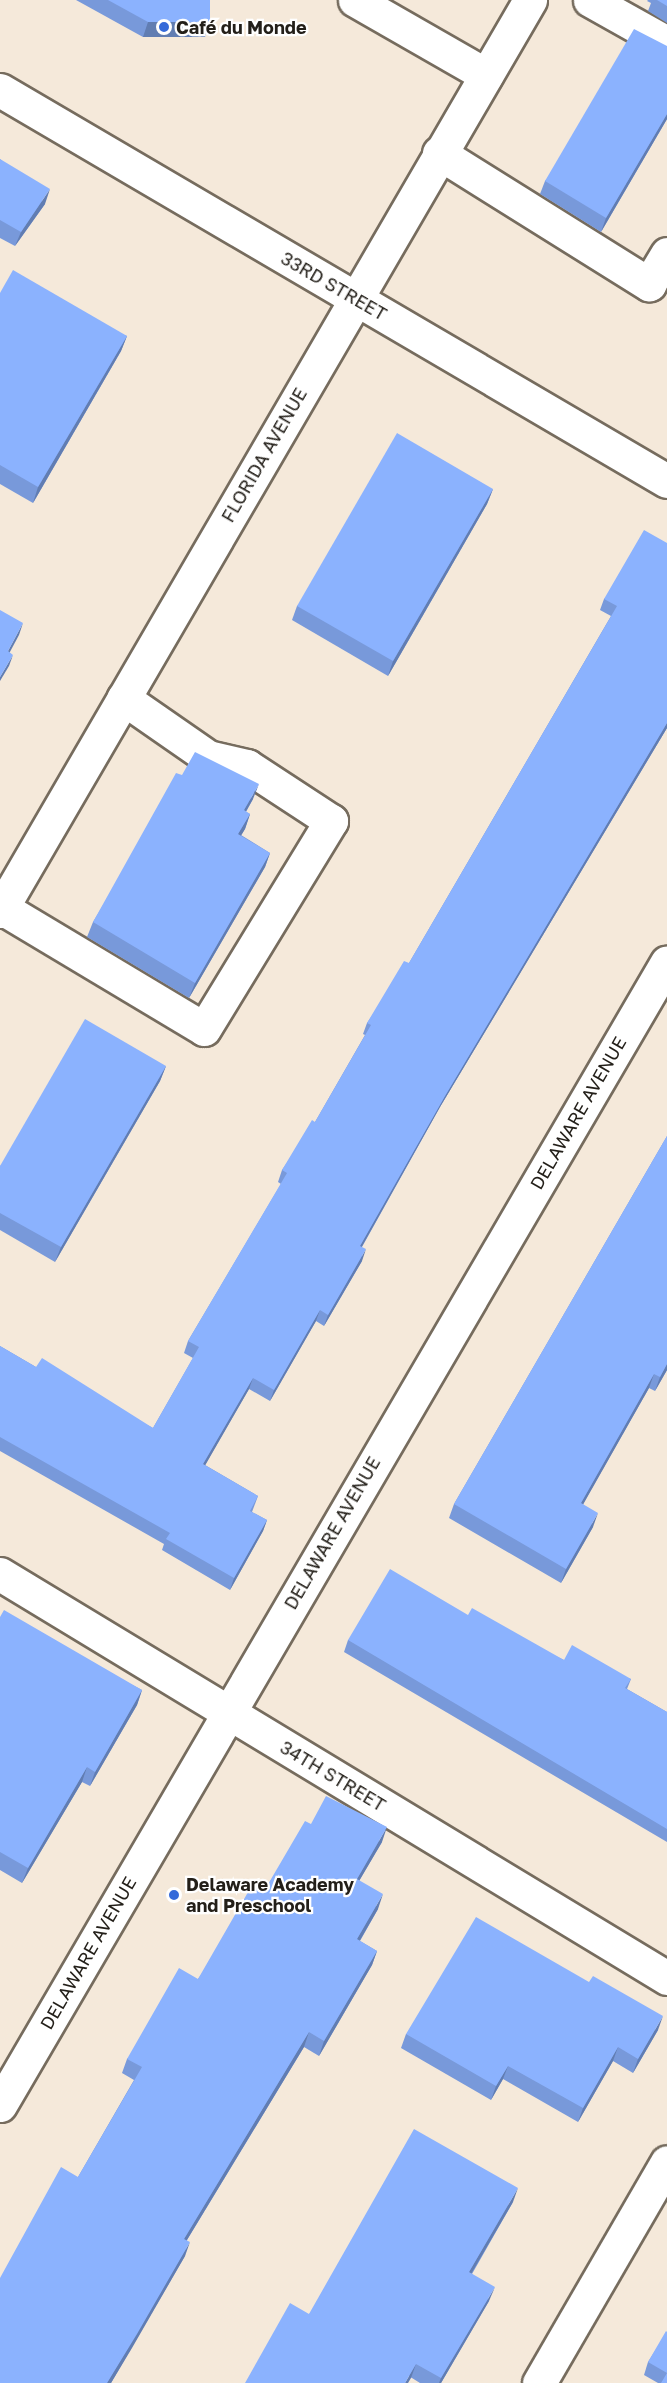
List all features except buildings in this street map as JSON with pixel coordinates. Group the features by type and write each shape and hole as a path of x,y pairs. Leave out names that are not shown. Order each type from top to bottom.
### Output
{"street":[{"path":"355,0 486,75"},
{"name":"FLORIDA AVENUE","path":"1,909 354,298 530,0"},
{"path":"590,0 667,43"},
{"name":"33RD STREET","path":"0,90 667,481"},
{"path":"439,153 650,284 667,254"},
{"path":"1,909 204,1029 331,822 247,766 208,757 123,698"},
{"name":"DELAWARE AVENUE","path":"0,2105 227,1712 667,962"},
{"name":"34TH STREET","path":"0,1574 667,1978"},
{"path":"538,2383 667,2162"}],"place":[{"name":"Café du Monde","path":"164,27"},
{"name":"Delaware Academy and Preschool","path":"174,1895"}]}
